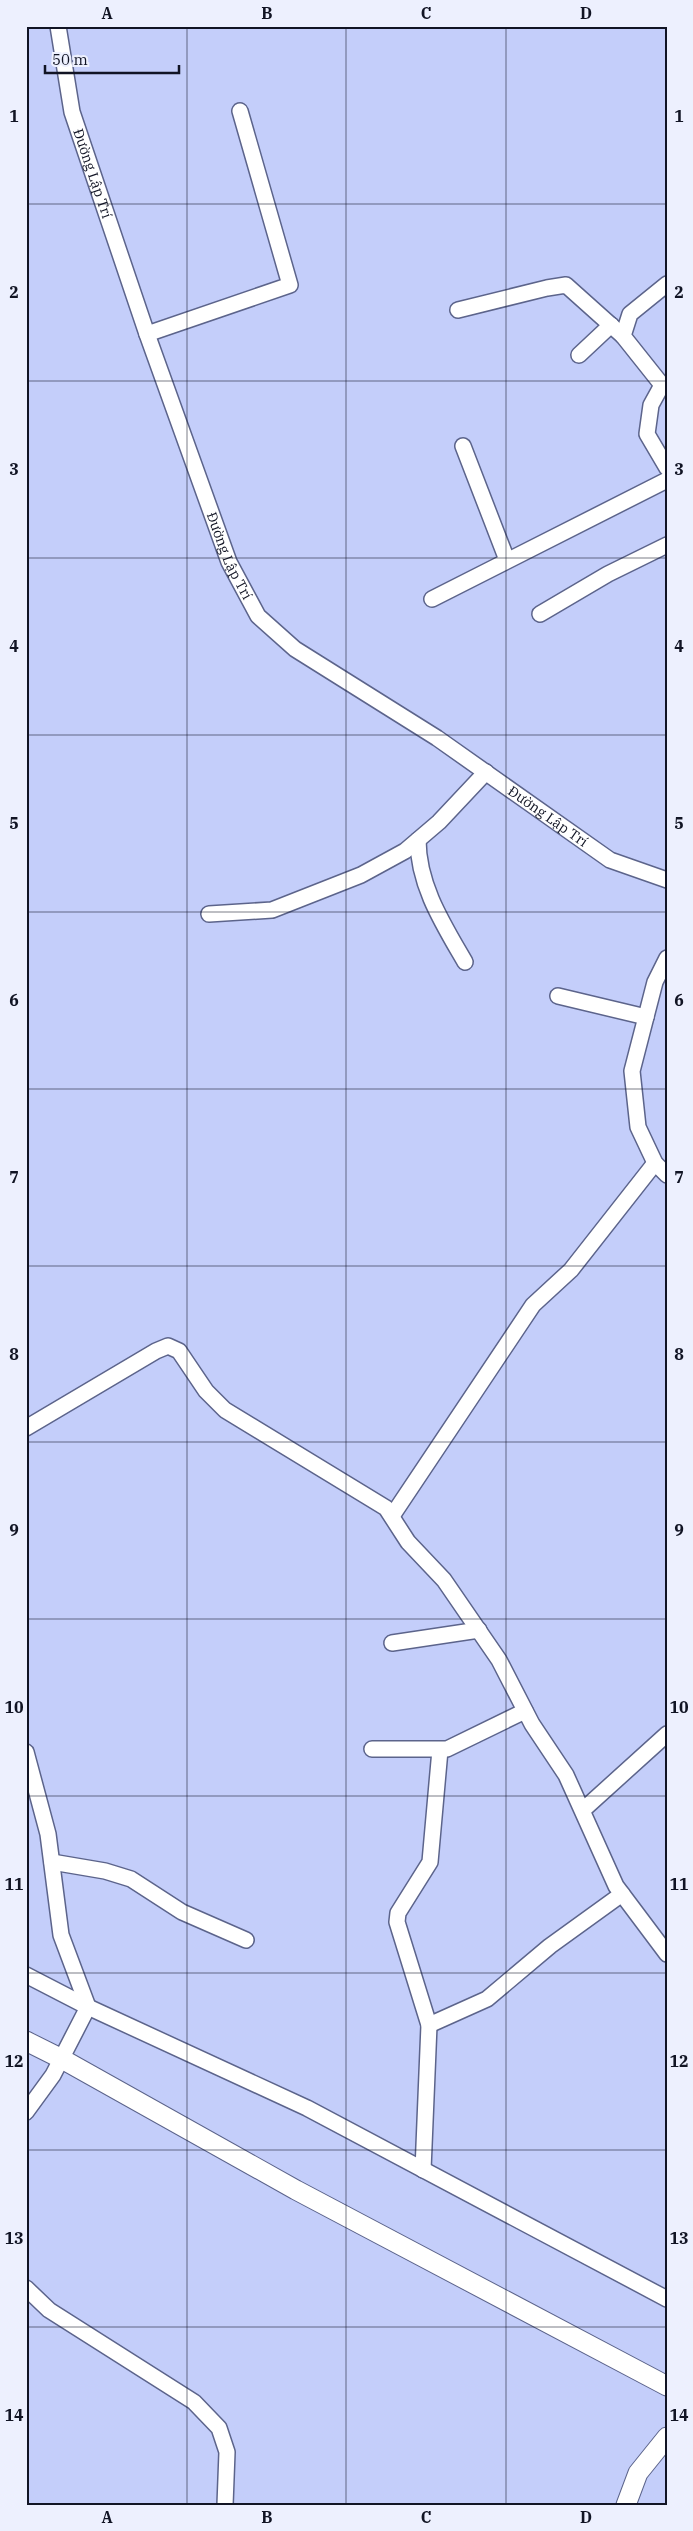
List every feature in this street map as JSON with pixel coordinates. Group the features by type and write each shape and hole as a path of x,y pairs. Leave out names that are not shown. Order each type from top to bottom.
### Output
{"street":[{"name":"Đường Lập Trí","path":"58,26 72,112 147,334 229,562 258,616 295,650 437,738 610,860 667,880"},
{"path":"147,334 290,285 240,112"},
{"path":"623,336 630,314 667,284"},
{"path":"458,310 566,285 623,336 662,385 651,405 647,434 667,468"},
{"path":"579,355 611,325"},
{"path":"463,446 507,560"},
{"path":"432,598 667,480"},
{"path":"540,614 608,574 667,545"},
{"path":"209,914 272,910 361,875 405,851 439,822 486,772"},
{"path":"418,840 419,858 426,887 437,914 465,962"},
{"path":"667,958 655,982 632,1071 638,1126 655,1163 667,1175"},
{"path":"558,996 646,1017"},
{"path":"392,1516 533,1305 571,1270 655,1163"},
{"path":"26,1428 156,1351 168,1346 179,1351 206,1391 225,1410 386,1508 408,1542 444,1580 500,1660 525,1711 566,1775 622,1894 667,1954"},
{"path":"392,1643 479,1630"},
{"path":"372,1748 440,1750 456,1746 525,1711"},
{"path":"583,1810 667,1734"},
{"path":"424,2170 429,2025 396,1922 398,1913 430,1862 440,1750"},
{"path":"26,1752 48,1834 61,1935 88,2007 53,2075 26,2112"},
{"path":"52,1862 105,1871 132,1879 182,1912 246,1940"},
{"path":"429,2025 487,1998 550,1946 622,1894"},
{"path":"26,1975 88,2007 307,2108 667,2299"},
{"path":"26,2042 62,2058 296,2190 667,2386"},
{"path":"26,2288 49,2310 194,2402 219,2428 227,2452 225,2505"},
{"path":"626,2505 638,2473 667,2437"}]}
